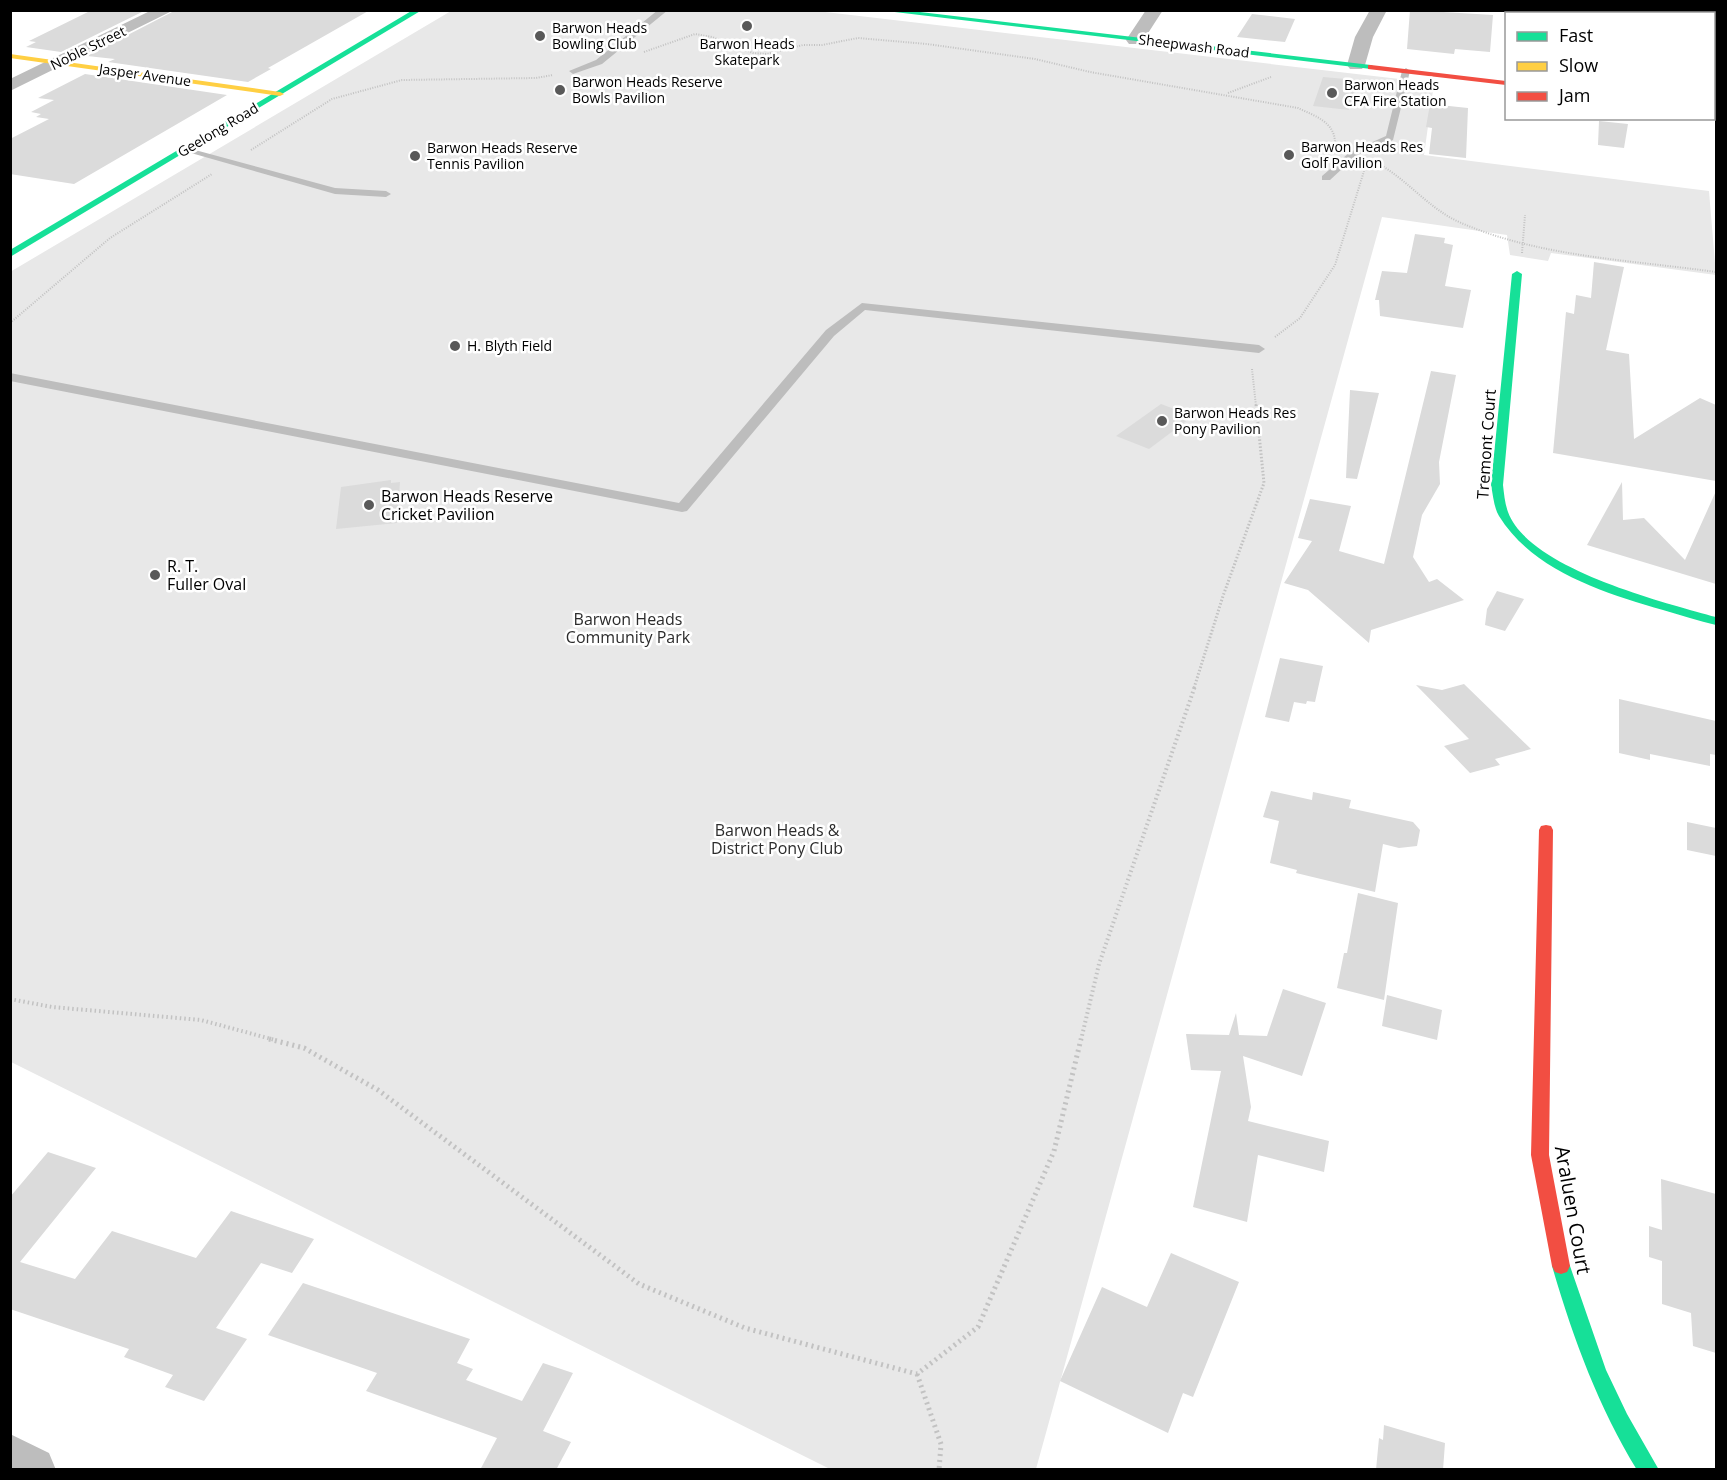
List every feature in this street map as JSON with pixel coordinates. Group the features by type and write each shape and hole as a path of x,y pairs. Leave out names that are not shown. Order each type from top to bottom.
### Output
{"street":[{"name":"Noble Street","path":"10,86 166,10"},
{"name":"Geelong Road","path":"13,253 419,10"},
{"name":"Sheepwash Road","path":"881,10 939,14 1505,83"},
{"path":"1135,39 1155,10"},
{"path":"1356,65 1364,36 1379,10"},
{"name":"Jasper Avenue","path":"10,56 280,94"},
{"name":"Tremont Court","path":"1517,274 1498,468 1499,513 1511,529 1529,546 1556,565 1648,600 1716,621"},
{"name":"Araluen Court","path":"1546,831 1540,1155 1556,1250 1581,1337 1620,1425 1648,1470"},
{"path":"10,1458 31,1470"}],"lane":[{"path":"573,71 599,62 664,10"},
{"path":"1326,178 1353,154 1390,138 1406,71"},
{"path":"187,149 258,171 335,190 386,194"},
{"path":"10,377 682,507 830,333 862,306 1259,349"}],"path":[{"path":"644,52 661,44 695,34 712,37 722,43 753,53 767,54 803,45 822,45 858,38 987,52 1298,108 1324,120 1335,134 1334,148 1393,170 1456,221 1564,251 1716,272"},
{"path":"917,1374 978,1327 1054,1151 1099,964 1174,752 1223,596 1264,483 1263,455 1250,372 1259,349 1300,318 1335,265 1365,167 1353,154"},
{"path":"1517,274 1525,241 1525,215"},
{"path":"10,999 52,1007 201,1020 304,1048 378,1090 639,1284 745,1328 917,1374"},
{"path":"917,1374 940,1444 939,1470"}],"green space":[{"name":"Barwon Heads Community Park","path":"808,10 1434,83 1424,155 1709,191 1716,275 1551,253 1548,261 1510,255 1507,235 1382,217 1036,1469 832,1470 11,1062 10,272 451,11"}],"building":[{"path":"92,10 146,10 61,52 26,47 36,42 29,41"},
{"path":"176,10 370,10 268,68 271,69 248,82 108,62 115,59 87,56"},
{"path":"1410,10 1493,15 1490,52 1455,49 1454,54 1407,49"},
{"path":"1252,14 1295,19 1285,42 1237,37"},
{"path":"85,74 227,95 74,184 10,174 10,139 49,119 36,117 41,114 31,112 54,100 38,98"},
{"name":"Barwon Heads CFA Fire Station","path":"1323,77 1357,80 1349,110 1313,106"},
{"path":"1430,104 1468,108 1466,158 1429,154 1432,128 1426,127"},
{"path":"1599,121 1628,124 1624,148 1598,145"},
{"path":"1415,234 1445,238 1444,243 1453,245 1445,286 1471,290 1463,328 1380,316 1379,300 1375,300 1382,271 1407,273"},
{"path":"1594,262 1624,267 1606,350 1629,354 1634,439 1700,398 1716,405 1716,481 1553,453 1566,312 1574,314 1576,295 1591,298"},
{"path":"1431,371 1456,375 1439,462 1440,484 1422,515 1413,557 1429,582 1437,579 1464,600 1371,630 1369,643 1308,590 1284,583 1312,541 1298,538 1310,499 1351,506 1339,551 1384,564"},
{"path":"1350,390 1379,393 1357,479 1346,478"},
{"name":"Barwon Heads Res Pony Pavilion","path":"1161,404 1193,416 1149,449 1116,436"},
{"name":"Barwon Heads Reserve Cricket Pavilion","path":"391,480 391,483 400,482 397,523 336,529 341,487"},
{"path":"1622,482 1623,520 1644,518 1685,560 1716,491 1716,584 1587,545"},
{"path":"1497,591 1524,599 1505,631 1485,625 1487,609"},
{"path":"1280,658 1323,666 1315,702 1307,701 1306,704 1294,702 1289,722 1265,717"},
{"path":"1464,684 1531,749 1495,759 1500,765 1470,773 1444,746 1469,739 1416,685 1442,690"},
{"path":"1619,699 1716,721 1716,755 1710,754 1710,766 1650,754 1650,760 1619,753"},
{"path":"1271,791 1312,800 1313,792 1351,800 1349,808 1413,822 1420,830 1417,846 1399,848 1383,844 1375,892 1296,873 1297,870 1270,863 1279,821 1263,817"},
{"path":"1687,822 1716,828 1716,856 1687,850"},
{"path":"1358,893 1398,903 1384,1000 1337,988 1344,953 1347,953"},
{"path":"1283,989 1326,1003 1302,1076 1243,1056 1251,1107 1248,1121 1329,1141 1324,1172 1258,1155 1247,1222 1193,1207 1221,1071 1191,1070 1186,1034 1229,1035 1236,1013 1239,1035 1267,1036"},
{"path":"1387,995 1442,1010 1437,1040 1382,1026"},
{"path":"48,1152 96,1168 20,1262 75,1279 112,1231 196,1258 231,1211 314,1239 292,1273 261,1263 216,1328 247,1339 204,1401 165,1387 173,1375 124,1357 129,1349 10,1309 10,1197"},
{"path":"1661,1179 1716,1194 1716,1353 1693,1346 1691,1313 1662,1304 1662,1261 1649,1257 1649,1226 1662,1230"},
{"path":"1171,1253 1239,1282 1193,1397 1183,1393 1168,1433 1060,1381 1102,1287 1147,1307"},
{"path":"303,1283 470,1339 457,1363 473,1369 466,1380 522,1401 543,1363 573,1373 543,1431 571,1442 556,1470 480,1470 497,1438 366,1391 377,1373 268,1335"},
{"path":"1384,1425 1445,1443 1443,1470 1376,1470 1379,1438 1383,1440"}],"traffic: fast":[{"path":"10,254 419,10"},
{"path":"881,10 1371,67"},
{"path":"1517,274 1497,485 1503,514 1521,538 1548,559 1582,577 1618,592 1716,621"},
{"path":"1561,1266 1597,1371 1633,1445 1649,1470"}],"traffic: slow":[{"path":"10,56 280,94"}],"traffic: jam":[{"path":"1371,67 1505,83"},
{"path":"1546,830 1540,1155 1561,1266"}],"place":[{"name":"Barwon Heads Skatepark","path":"747,26"},
{"name":"Barwon Heads Bowling Club","path":"540,36"},
{"name":"Barwon Heads Reserve Bowls Pavilion","path":"560,90"},
{"name":"Barwon Heads CFA Fire Station","path":"1332,93"},
{"name":"Barwon Heads Res Golf Pavilion","path":"1289,155"},
{"name":"Barwon Heads Reserve Tennis Pavilion","path":"415,156"},
{"name":"H. Blyth Field","path":"455,346"},
{"name":"Barwon Heads Res Pony Pavilion","path":"1162,421"},
{"name":"Barwon Heads Reserve Cricket Pavilion","path":"369,505"},
{"name":"R. T. Fuller Oval","path":"155,575"}],"park label":[{"name":"Barwon Heads & District Pony Club","path":"777,839"}]}
